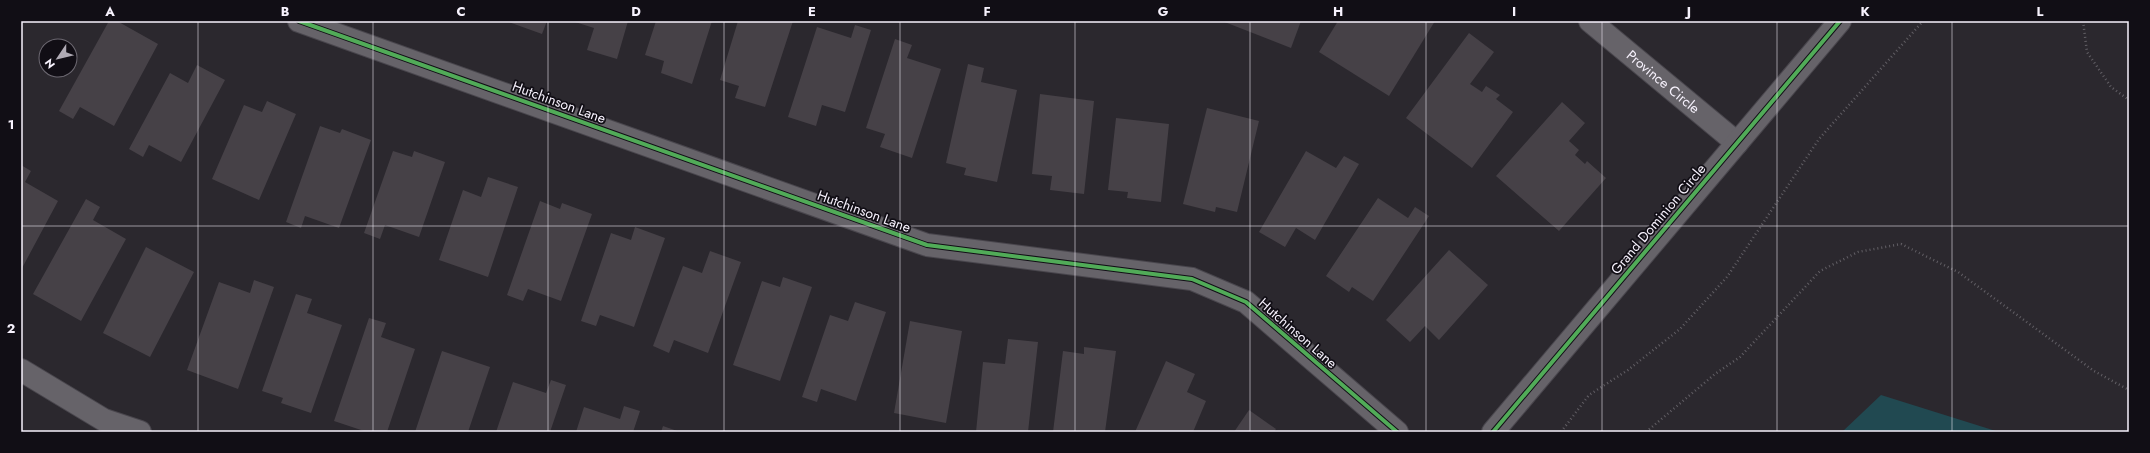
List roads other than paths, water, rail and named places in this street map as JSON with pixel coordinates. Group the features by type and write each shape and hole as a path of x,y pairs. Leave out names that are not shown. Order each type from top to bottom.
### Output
{"street":[{"name":"Hutchinson Lane","path":"299,21 927,245 1192,279 1246,302 1397,432"},
{"name":"Province Circle","path":"1590,21 1737,143"},
{"name":"Grand Dominion Circle","path":"1493,432 1840,21"},
{"path":"21,370 104,420 140,432"}],"water":[{"path":"1881,395 1999,432 1842,432"}]}
